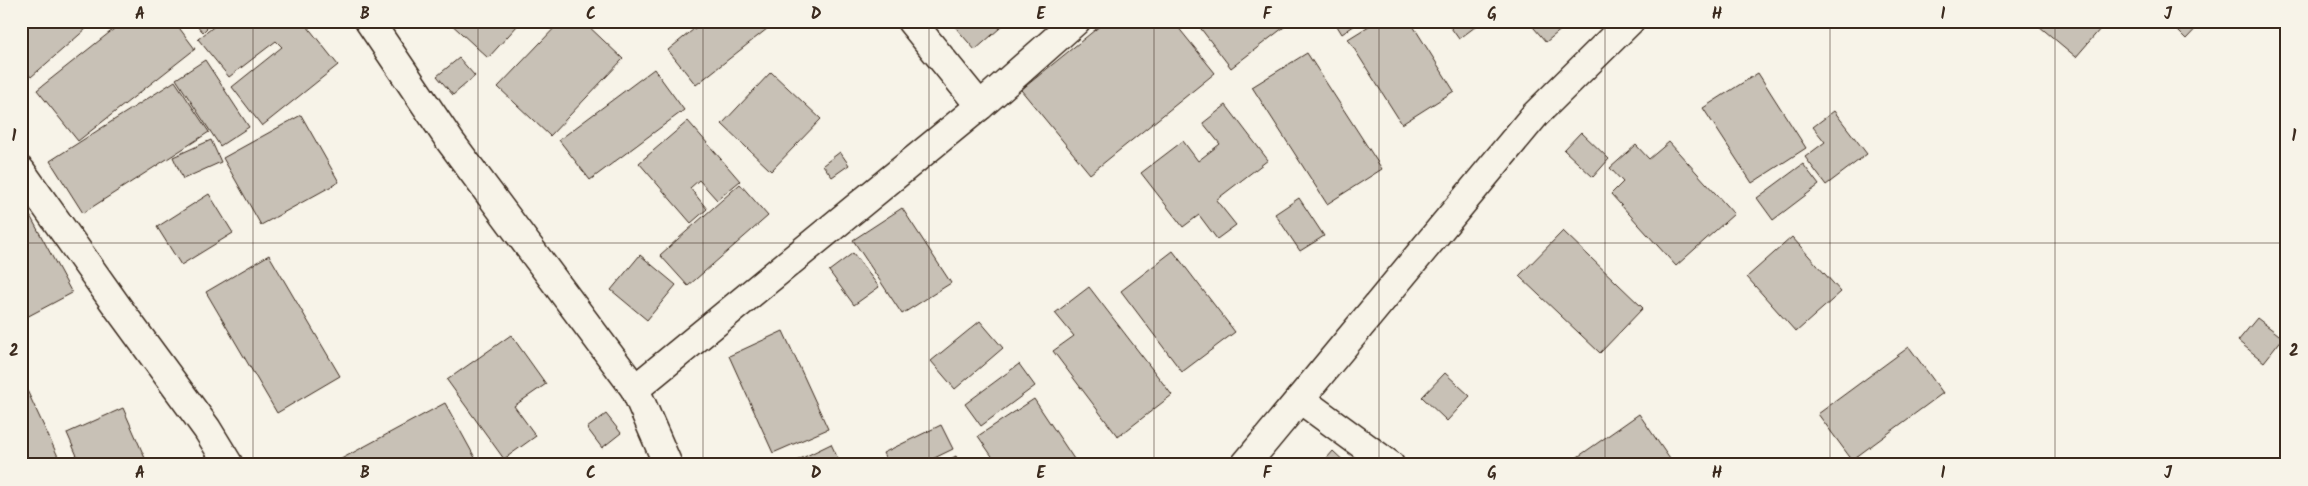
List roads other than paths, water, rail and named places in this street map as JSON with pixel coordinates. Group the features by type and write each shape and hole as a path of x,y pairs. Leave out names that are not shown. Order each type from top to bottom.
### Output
{"street":[{"path":"370,21 450,141 636,389 668,465"},
{"path":"911,21 980,106"},
{"path":"636,389 980,106 1076,21"},
{"path":"1245,465 1535,115 1630,21"},
{"path":"21,172 118,309 207,429 229,465"},
{"path":"1300,399 1390,465"}]}
